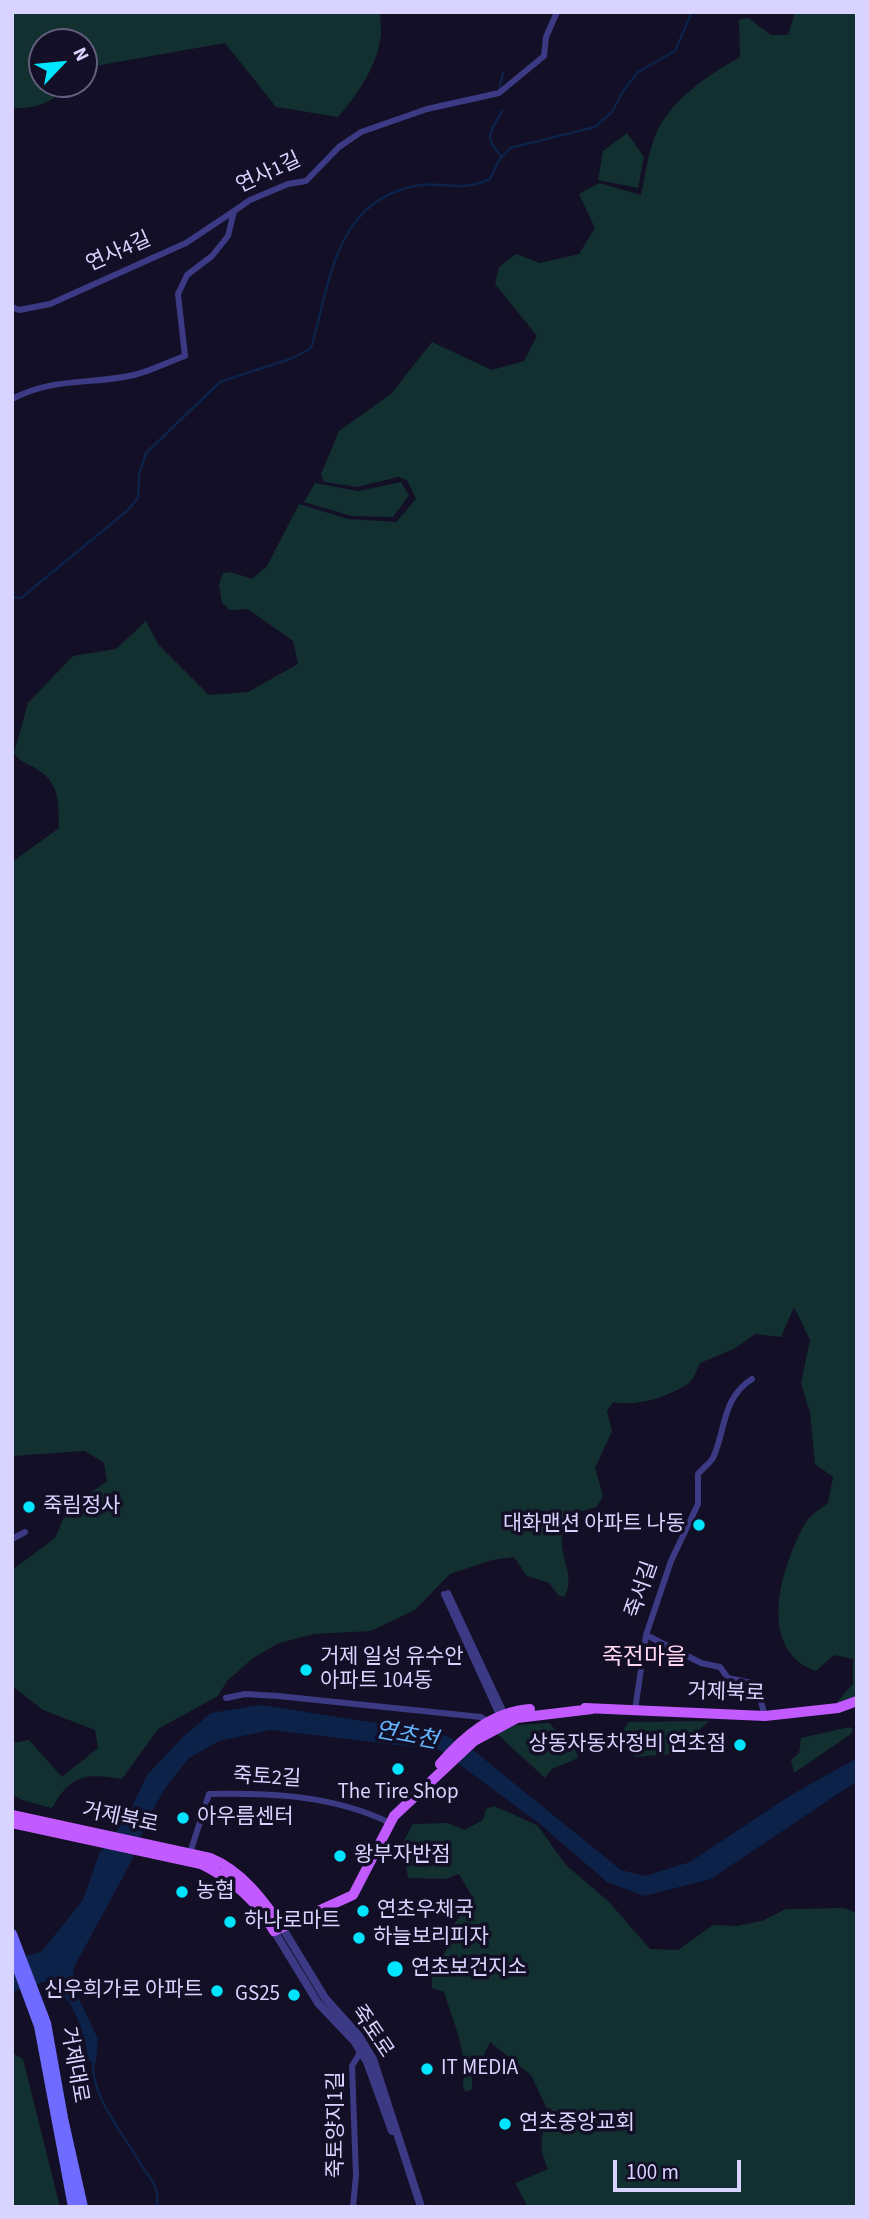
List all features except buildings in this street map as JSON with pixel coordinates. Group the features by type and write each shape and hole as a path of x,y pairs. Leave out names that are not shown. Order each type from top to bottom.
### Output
{"main road":[{"name":"거제북로","path":"496,1723 546,1707 765,1716 838,1708 857,1702"},
{"path":"276,1926 353,1895 387,1822 443,1766 496,1723"},
{"name":"거제북로","path":"12,1815 151,1850 218,1861 258,1894 276,1926"},
{"name":"거제북로","path":"12,1824 94,1837"},
{"name":"거제대로","path":"14,1944 34,1999 46,2023 83,2207"},
{"name":"거제대로","path":"34,1999 73,2207"}],"street":[{"name":"연사1길","path":"12,399 35,387 54,383 136,375 185,356 178,294 187,275 212,256 228,236 234,211 250,200 288,184 306,180 339,146 361,132 426,108 499,93 544,56 545,37 557,12"},
{"name":"연사4길","path":"12,307 19,310 50,304 186,243 234,211"},
{"name":"죽서길","path":"635,1710 646,1635 667,1571 698,1504 698,1474 712,1460 729,1402 739,1387 752,1379"},
{"path":"12,1539 25,1532"},
{"path":"446,1594 496,1723"},
{"path":"646,1635 701,1663 720,1667 728,1678 756,1684 765,1716"},
{"path":"226,1698 245,1694 278,1696 481,1717 496,1723"},
{"name":"죽토2길","path":"189,1857 209,1794 278,1793 369,1813 387,1822"},
{"name":"죽토로","path":"276,1926 362,2049 382,2083 419,2207"},
{"name":"죽토양지1길","path":"353,2207 356,2175 352,2066 362,2049"}],"green space":[{"path":"12,12 381,12 376,57 360,89 338,117 276,107 225,43 98,66 98,28 28,28 28,98 54,98 27,108 12,108"},
{"path":"795,12 857,12 857,1702 836,1703 853,1684 853,1659 834,1655 816,1671 799,1662 788,1650 781,1635 779,1600 787,1565 808,1519 828,1503 833,1477 815,1464 810,1413 801,1383 810,1340 794,1307 781,1337 755,1334 734,1349 700,1363 689,1383 672,1393 642,1402 613,1402 607,1411 612,1431 595,1468 603,1496 597,1507 568,1515 563,1528 563,1550 568,1577 565,1596 559,1596 549,1583 527,1576 514,1557 492,1560 450,1574 415,1610 371,1631 314,1634 279,1643 253,1658 227,1681 218,1696 158,1729 122,1779 99,1776 81,1778 66,1788 52,1808 22,1800 12,1794 12,1743 29,1740 62,1777 98,1748 95,1730 43,1710 12,1686 12,1570 55,1538 67,1510 107,1481 104,1463 85,1451 12,1456 12,862 59,828 57,797 52,784 41,772 14,753 28,703 73,656 116,649 146,621 158,644 209,695 248,692 298,664 293,641 248,609 230,610 222,603 219,584 223,573 231,572 252,579 267,566 299,504 348,519 396,522 416,499 407,480 398,477 357,487 324,482 321,474 339,431 391,394 432,342 492,370 524,361 537,336 495,284 499,267 516,254 540,263 579,254 595,228 579,194 599,183 641,195 653,143 661,123 691,90 740,57 739,20 748,18 771,35 788,35"},
{"path":"627,133 644,157 638,188 598,180 603,151"},
{"path":"401,482 409,495 393,517 351,516 304,502 315,483 358,491"},
{"path":"709,1721 692,1737 685,1753 634,1757 636,1748 632,1739 616,1740 629,1722"},
{"path":"549,1723 575,1750 578,1758 552,1769 545,1778 495,1732 518,1725"},
{"path":"849,1727 853,1729 851,1734 794,1773 791,1760 799,1753 801,1738"},
{"path":"494,1806 537,1825 566,1865 609,1902 650,1949 678,1950 713,1925 736,1926 762,1921 786,1909 844,1908 857,1913 857,2207 527,2205 515,2183 548,2169 542,2147 549,2113 531,2075 490,2042 472,2079 472,2089 466,2092 463,2087 464,2062 459,2039 444,1992 432,1988 432,1971 455,1937 452,1926 474,1900 459,1874 446,1879 408,1878 403,1842 413,1824 448,1823 464,1830 483,1820 486,1809"},
{"path":"12,2053 23,2059 60,2207 12,2207"}],"water":[{"name":"연초천","path":"261,1705 440,1733 473,1750 621,1870 645,1876 690,1862 791,1795 857,1758 857,1781 711,1879 644,1896 607,1882 541,1825 440,1750 271,1730 219,1741 189,1758 166,1787 149,1816 131,1862 74,1967 72,1984 98,2039 96,2063 89,2061 81,2027 66,1998 50,1980 12,1992 12,1960 41,1952 83,1900 99,1854 128,1816 147,1775 184,1736 211,1713"}],"waterway":[{"path":"12,597 21,598 128,510 138,498 139,475 146,453 220,382 293,358 311,348 330,274 339,251 350,230 365,211 384,197 410,187 431,184 458,186 490,179 499,160 510,148 595,127 612,112 623,91 638,72 675,51 692,12"},
{"path":"499,90 503,73"},
{"path":"501,156 492,144 490,134 502,111"},
{"path":"93,2061 102,2101 153,2183 157,2192 157,2207"}],"place":[{"name":"죽림정사","path":"29,1507"},
{"name":"대화맨션 아파트 나동","path":"699,1525"},
{"name":"거제 일성 유수안 아파트 104동","path":"306,1670"},
{"name":"상동자동차정비 연초점","path":"740,1745"},
{"name":"The Tire Shop","path":"398,1769"},
{"name":"아우름센터","path":"183,1818"},
{"name":"왕부자반점","path":"340,1856"},
{"name":"농협","path":"182,1892"},
{"name":"연초우체국","path":"363,1911"},
{"name":"하나로마트","path":"230,1922"},
{"name":"하늘보리피자","path":"359,1938"},
{"name":"연초보건지소","path":"395,1969"},
{"name":"신우희가로 아파트","path":"217,1991"},
{"name":"GS25","path":"294,1995"},
{"name":"IT MEDIA","path":"427,2069"},
{"name":"연초중앙교회","path":"505,2124"}],"district":[{"name":"죽전마을","path":"644,1659"}]}
